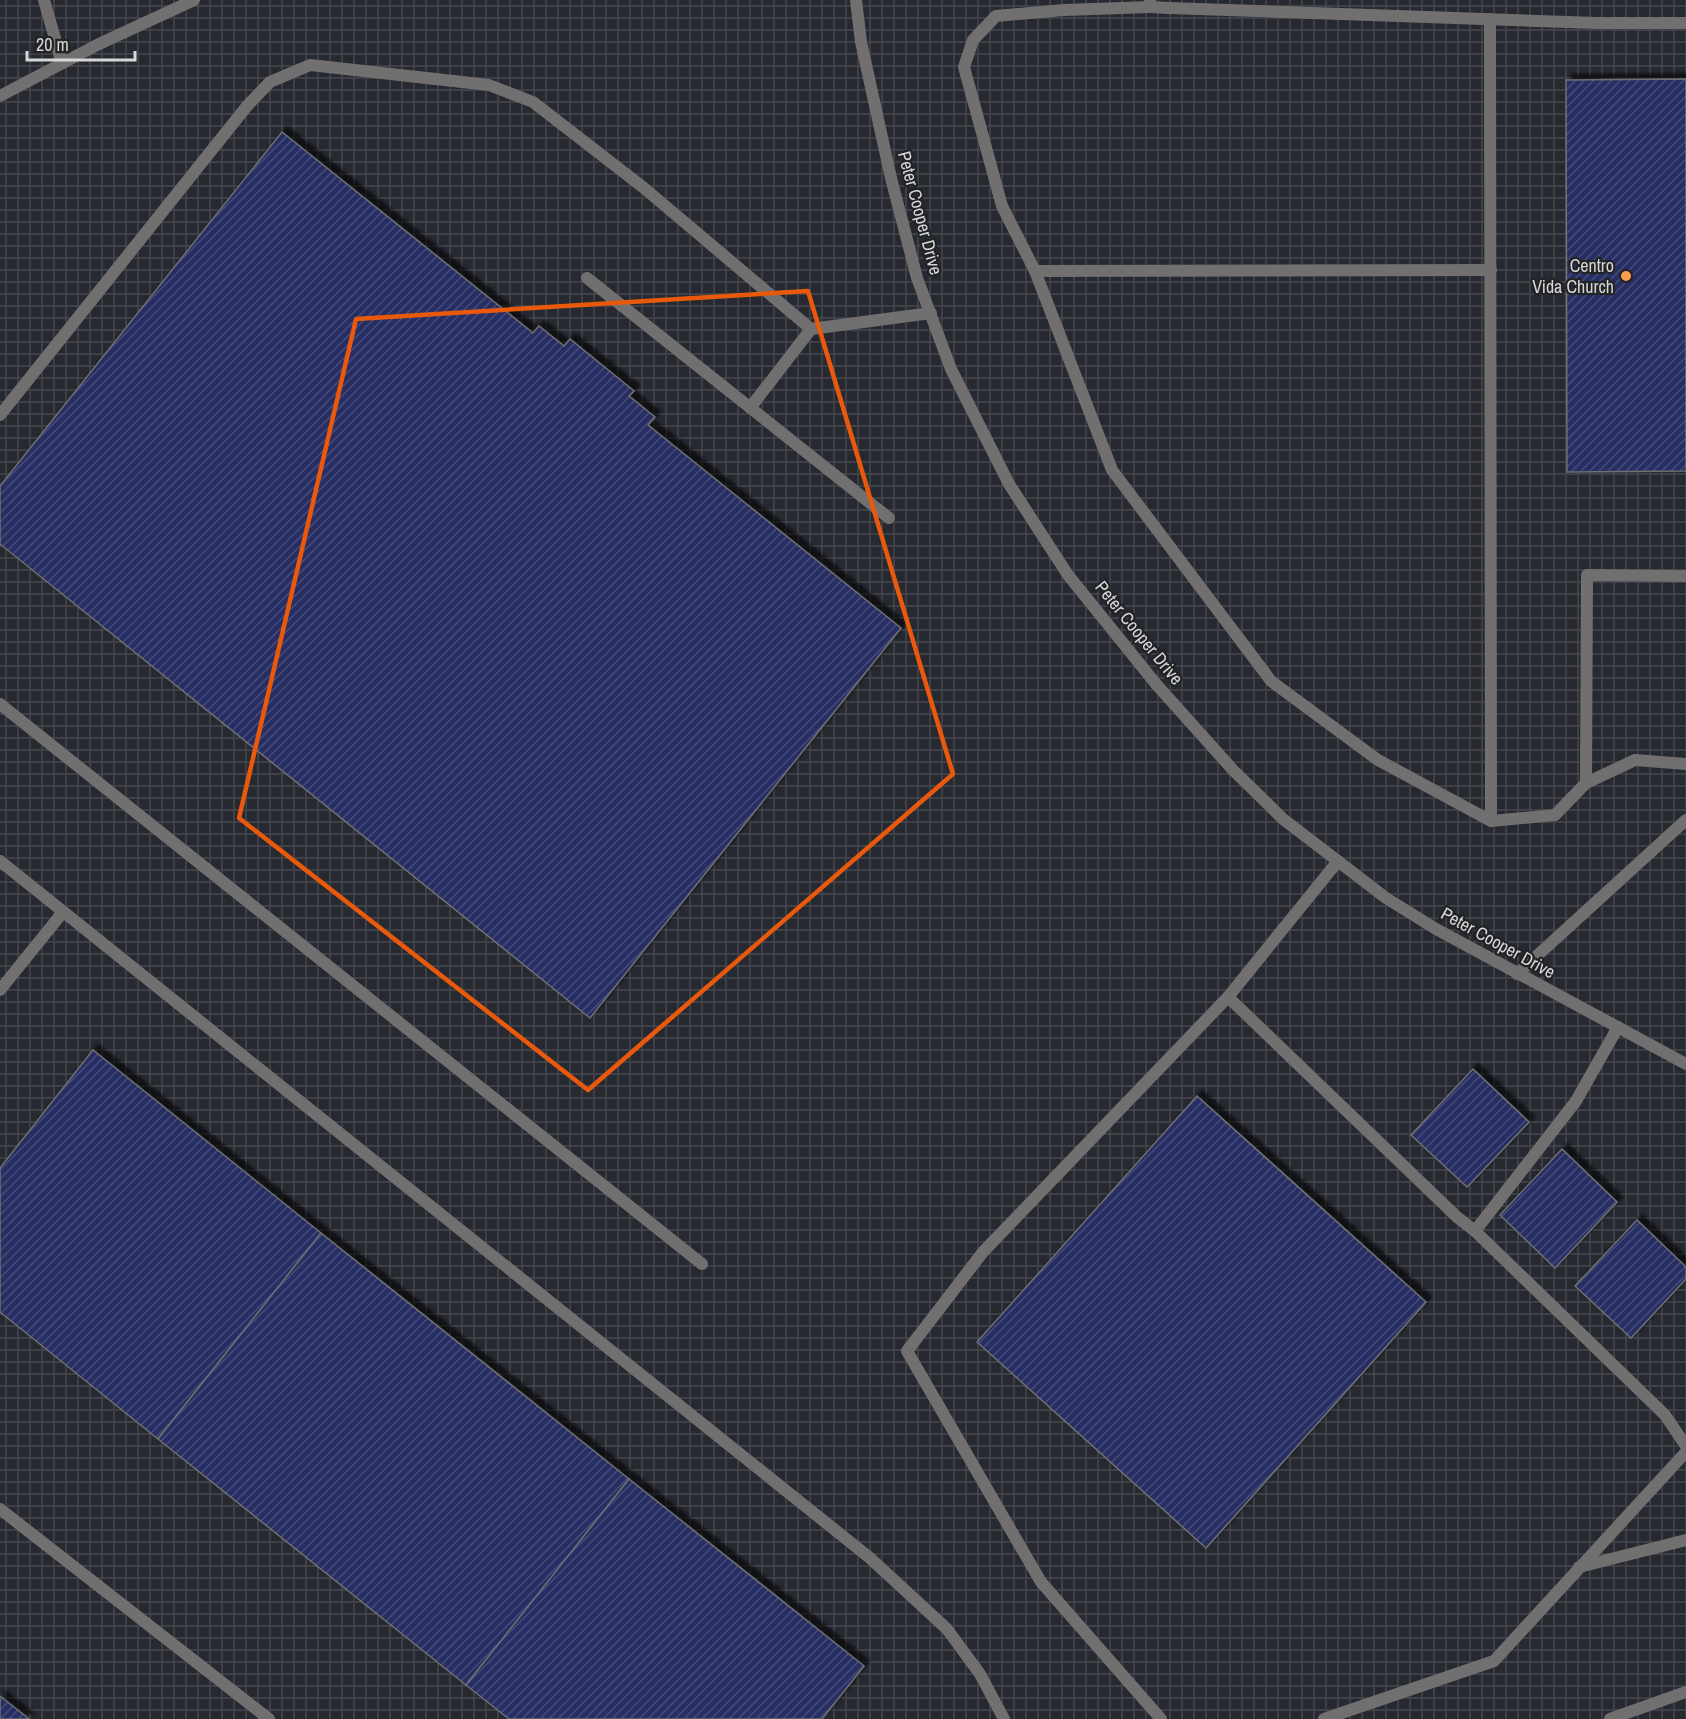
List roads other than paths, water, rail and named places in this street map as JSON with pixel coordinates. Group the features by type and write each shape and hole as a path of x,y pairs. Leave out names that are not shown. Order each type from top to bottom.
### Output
{"street":[{"path":"44,0 62,63"},
{"path":"0,96 62,63 194,0"},
{"name":"Peter Cooper Drive","path":"856,0 861,42 891,178 918,278 951,369 1009,484 1068,574 1156,684 1233,770 1283,819 1406,911 1517,974 1686,1064"},
{"path":"1686,23 1596,23 1150,4 996,16 973,40 964,67 1002,206 1035,271 1112,470 1270,681 1378,760 1491,821 1555,815 1587,783 1635,760 1686,764"},
{"path":"1490,19 1491,821"},
{"path":"0,415 247,106 270,82 310,65 489,85 533,102 644,188 812,329"},
{"path":"1035,271 1491,270"},
{"path":"587,278 889,518"},
{"path":"750,408 812,329 931,313"},
{"path":"1587,783 1587,575 1686,576"},
{"path":"0,704 702,1264"},
{"path":"1517,974 1686,820"},
{"path":"0,861 870,1558 947,1629 980,1674 1004,1719"},
{"path":"1161,1719 1041,1582 907,1351 983,1252 1228,997 1338,861"},
{"path":"0,990 63,912"},
{"path":"1228,997 1665,1415 1686,1446"},
{"path":"1475,1231 1576,1101 1618,1027"},
{"path":"1324,1719 1494,1661 1686,1452"},
{"path":"0,1509 269,1719"},
{"path":"1578,1568 1686,1540"},
{"path":"1610,1719 1686,1692"}],"place":[{"name":"Centro Vida Church","path":"1626,276"}]}
